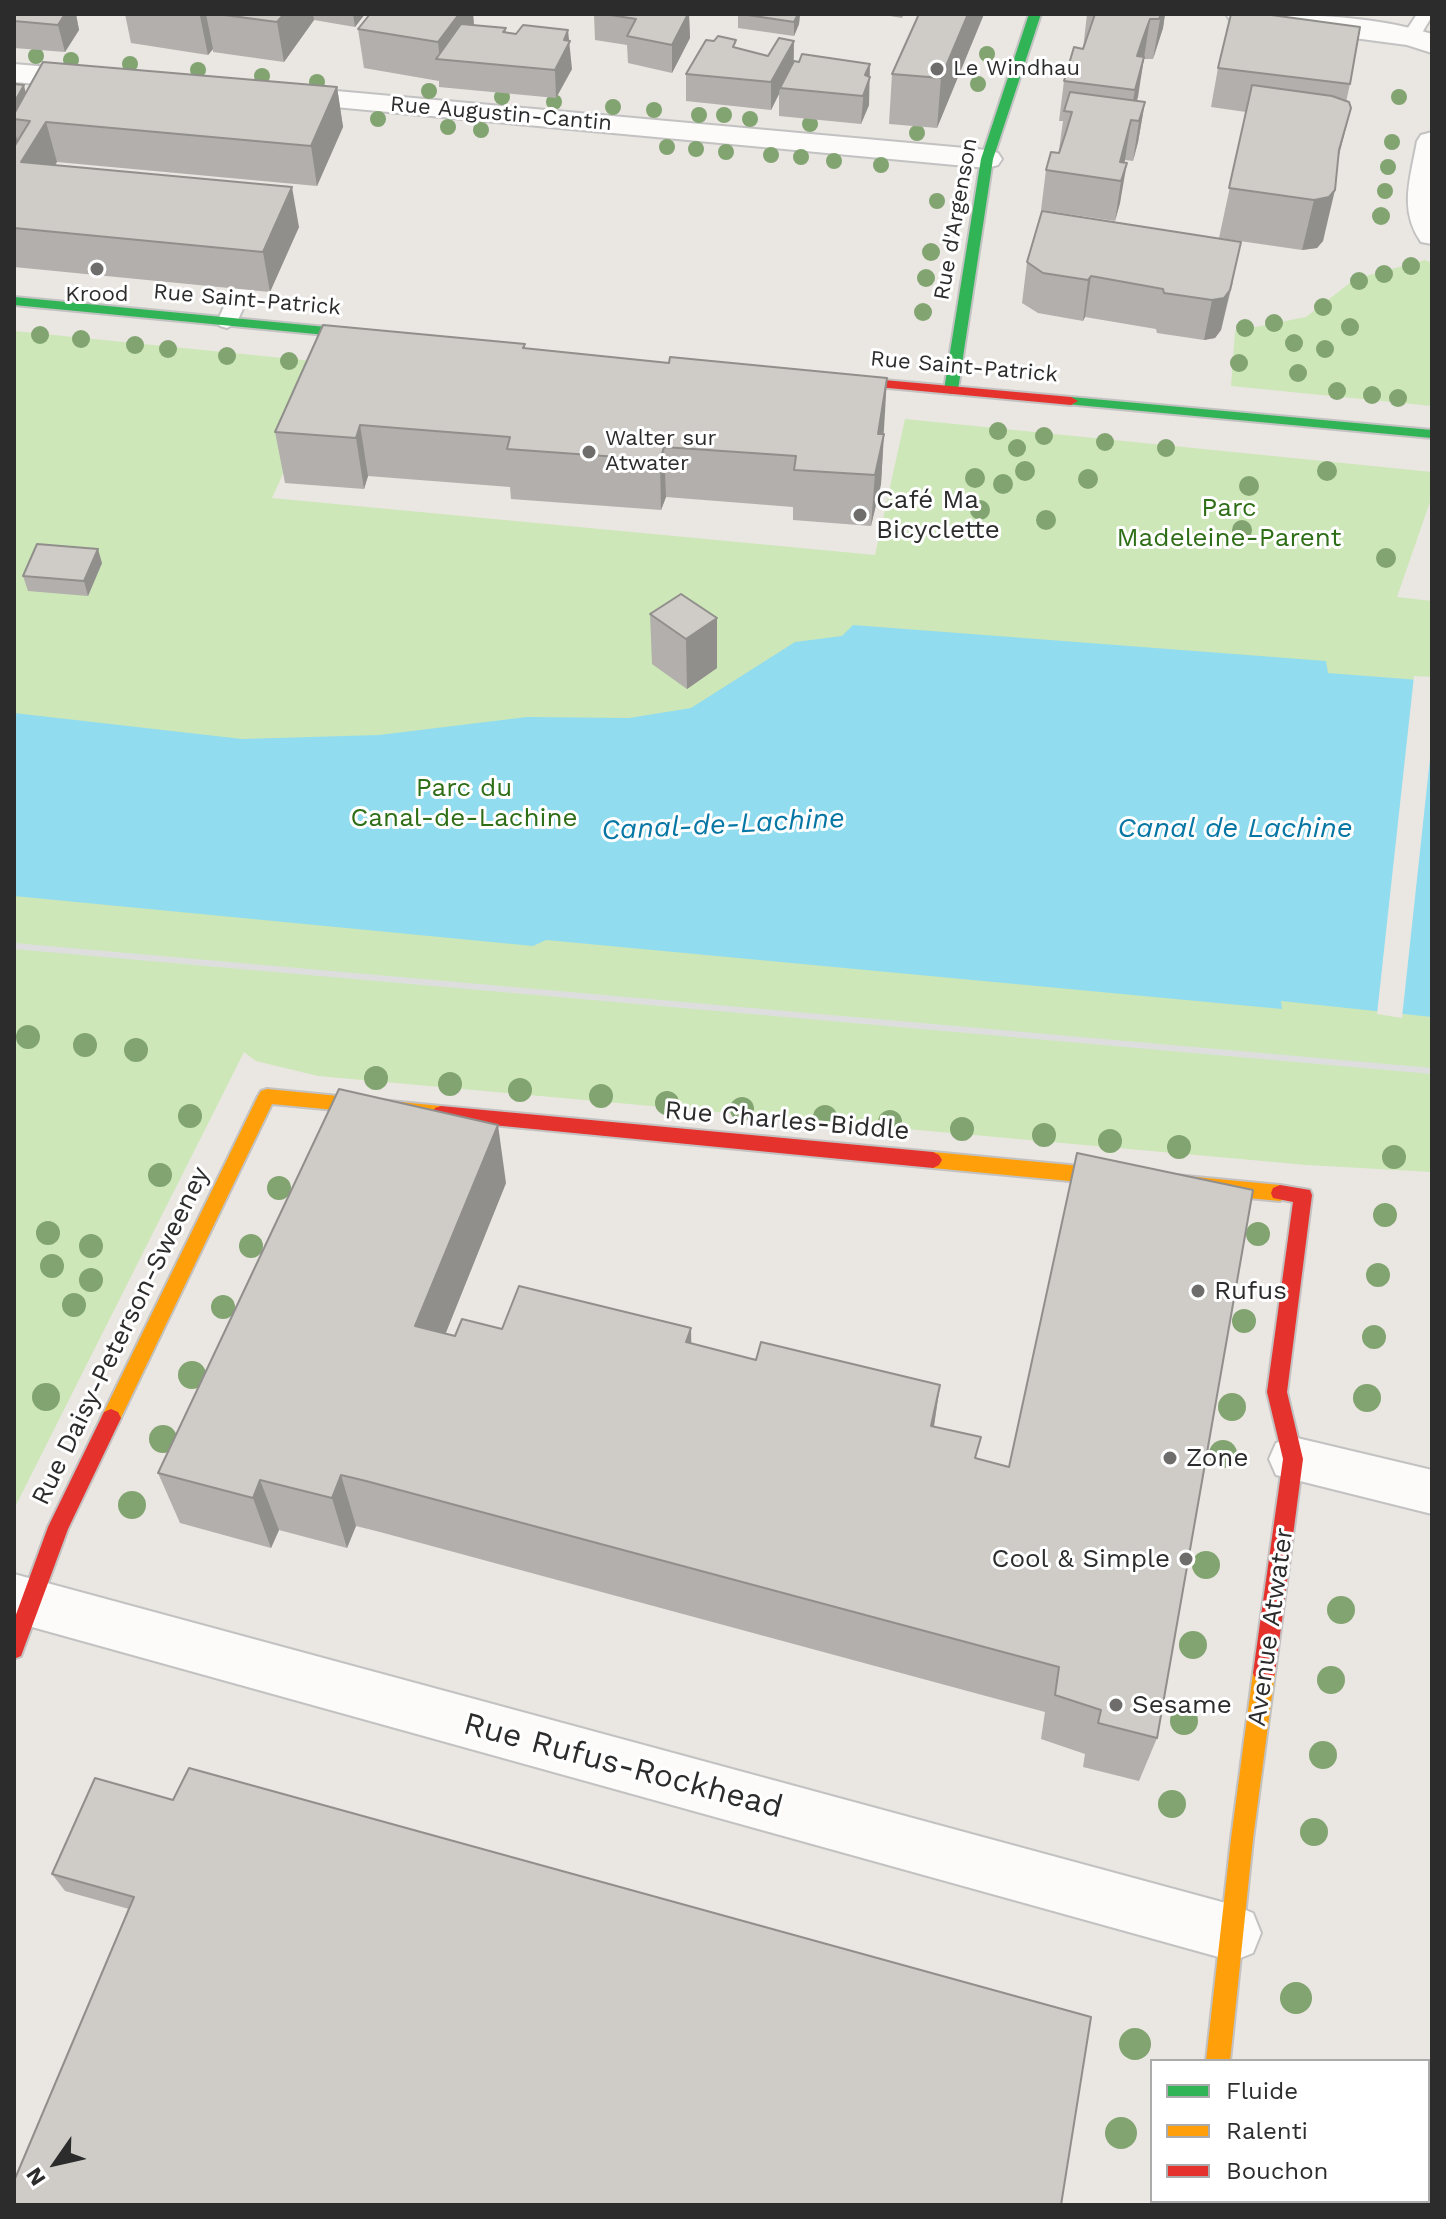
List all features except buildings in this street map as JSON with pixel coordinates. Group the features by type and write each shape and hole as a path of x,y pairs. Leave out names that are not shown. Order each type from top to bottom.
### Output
{"street":[{"name":"Rue d'Argenson","path":"951,390 987,159 1035,14"},
{"path":"1240,14 1423,32"},
{"path":"14,73 126,82"},
{"name":"Rue Augustin-Cantin","path":"253,93 987,159"},
{"path":"1432,141 1422,207 1425,226 1432,235"},
{"name":"Rue Saint-Patrick","path":"14,301 391,337"},
{"name":"Rue Saint-Patrick","path":"805,376 1432,434"},
{"name":"Rue Charles-Biddle","path":"267,1096 1303,1195"},
{"name":"Rue Daisy-Peterson-Sweeney","path":"19,1617 58,1527 267,1096"},
{"name":"Avenue Atwater","path":"1218,2059 1242,1839 1293,1459 1277,1392 1303,1195"},
{"path":"1293,1459 1432,1492"},
{"name":"Rue Rufus-Rockhead","path":"19,1617 1233,1933"}],"lane":[{"path":"227,322 242,289"}],"green space":[{"path":"1425,260 1432,263 1432,406 1231,386 1235,331 1306,317 1355,279"},
{"name":"Parc du Canal-de-Lachine","path":"14,331 333,363 272,498 875,555 905,419 1432,472 1432,496 1397,597 1432,601 1432,1172 1307,1165 318,1076 256,1061 244,1052 14,1509"}],"water":[{"name":"Canal de Lachine","path":"853,625 1326,661 1328,673 1432,681 1432,1017 1281,1001 1282,1009 546,940 533,946 14,896 14,713 242,739 379,735 527,717 629,718 691,708 795,642 842,636"}],"pier":[{"path":"1414,676 1432,677 1432,740 1402,1018 1377,1014"}],"railway":[{"path":"14,946 1432,1071"}],"traffic: fast":[{"path":"951,390 987,159 1035,14"},
{"path":"14,301 378,336"},
{"path":"1071,401 1432,434"}],"traffic: slow":[{"path":"111,1418 267,1096 441,1113"},
{"path":"933,1160 1280,1193"},
{"path":"1218,2059 1264,1673"}],"traffic: jam":[{"path":"829,379 1071,401"},
{"path":"441,1113 933,1160"},
{"path":"1264,1673 1293,1459 1277,1392 1303,1195 1280,1193"},
{"path":"14,1649 58,1527 111,1418"}],"place":[{"name":"Le Windhau","path":"937,69"},
{"name":"Krood","path":"97,269"},
{"name":"Walter sur Atwater","path":"589,452"},
{"name":"Café Ma Bicyclette","path":"860,515"},
{"name":"Rufus","path":"1198,1291"},
{"name":"Zone","path":"1170,1458"},
{"name":"Cool & Simple","path":"1186,1559"},
{"name":"Sesame","path":"1116,1705"}],"park label":[{"name":"Parc Madeleine-Parent","path":"1229,523"}],"water label":[{"name":"Canal-de-Lachine","path":"723,825"}]}
